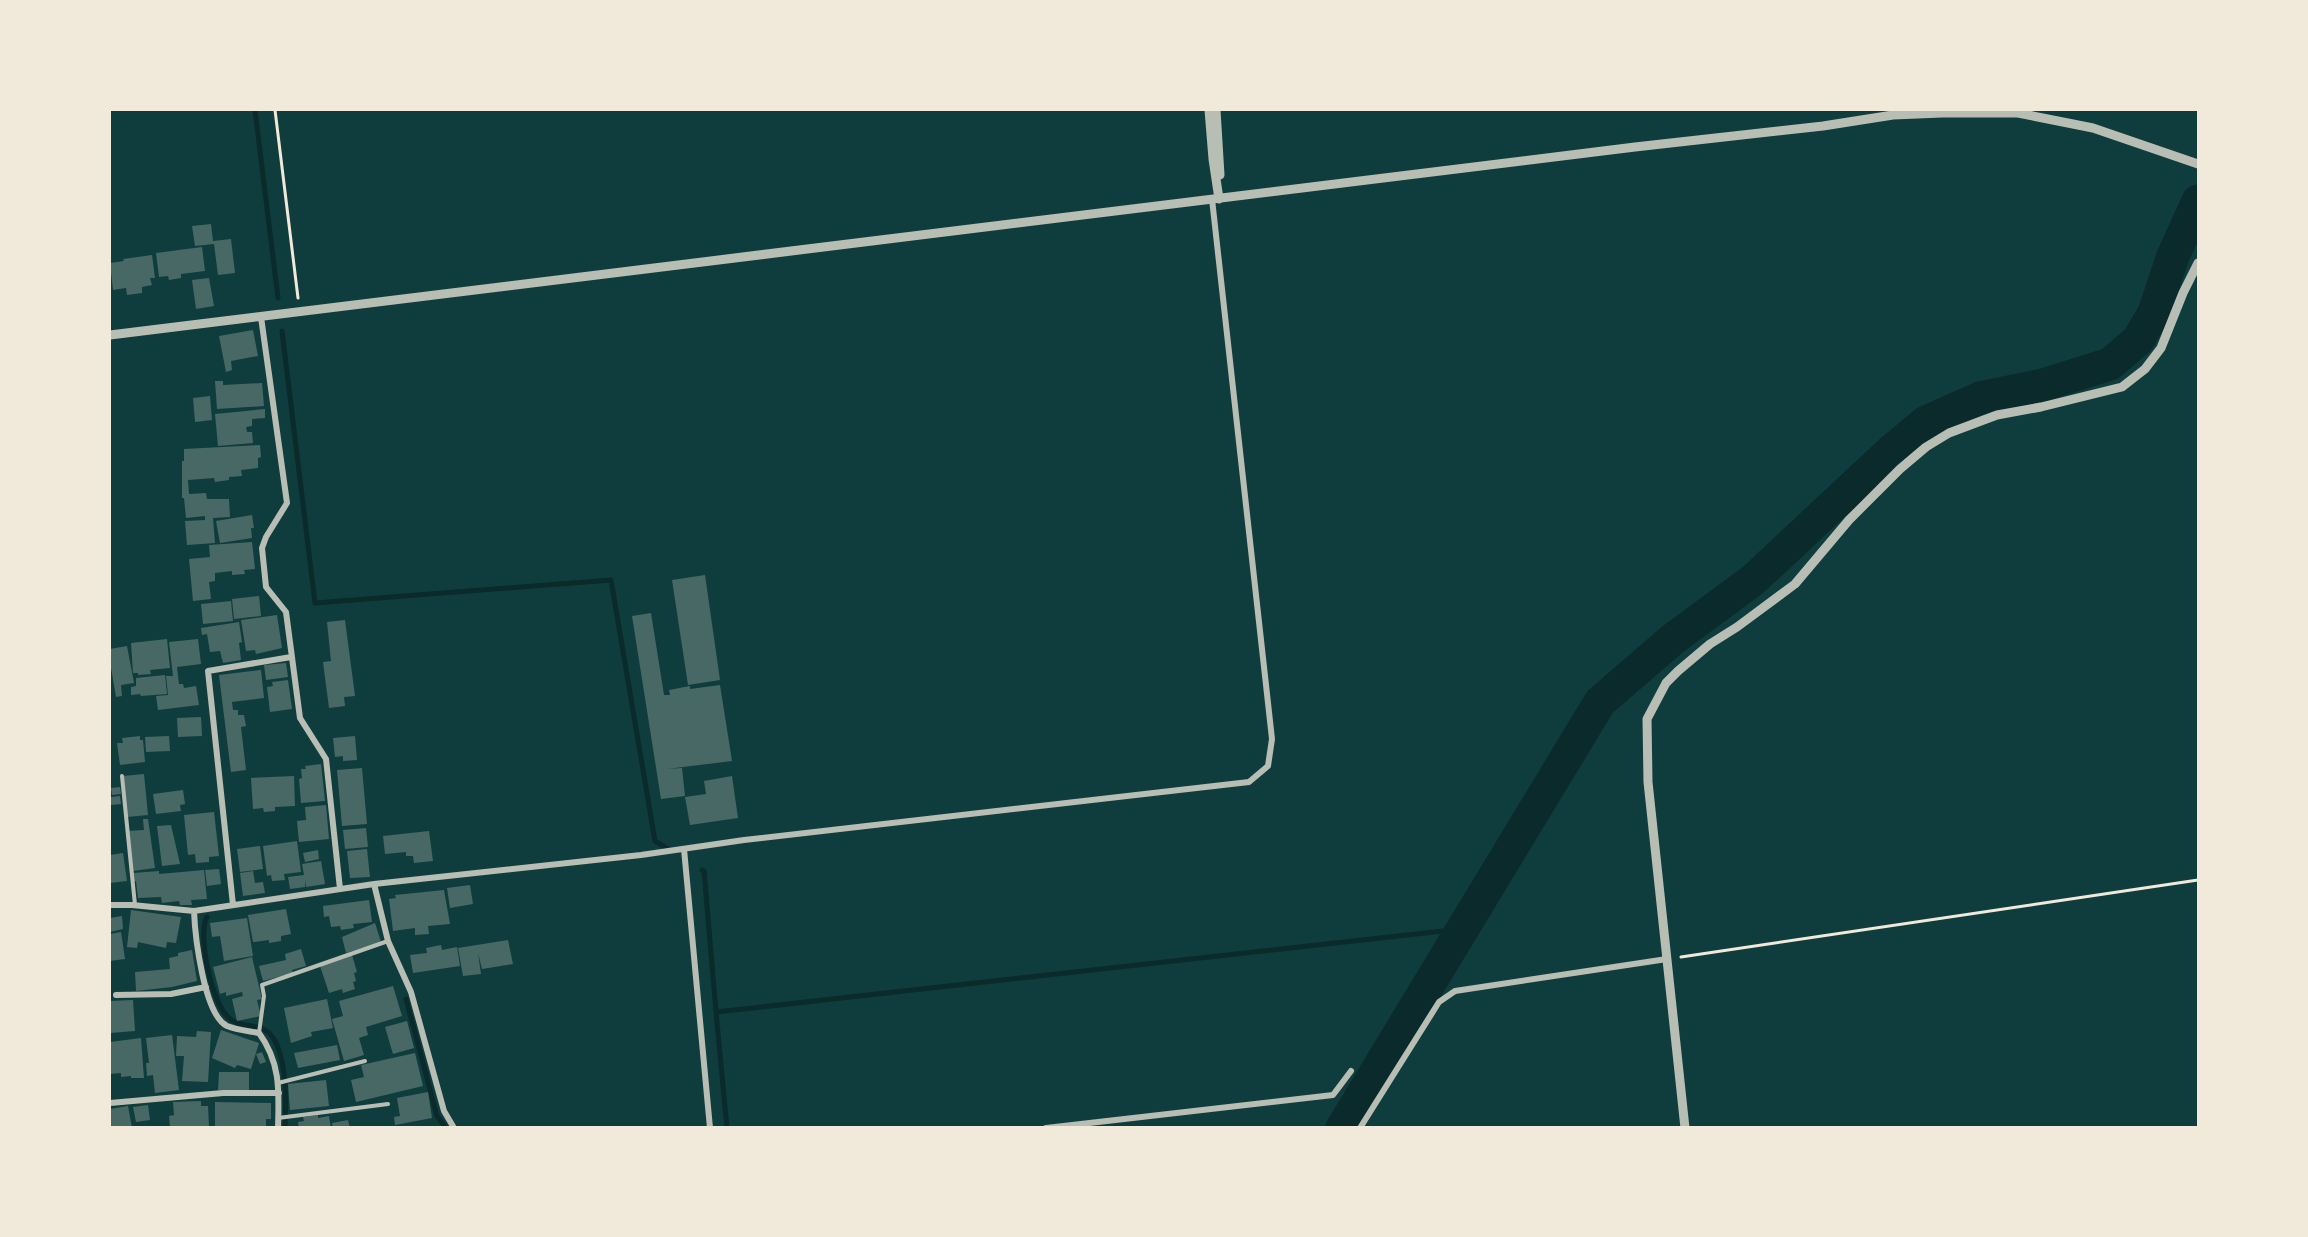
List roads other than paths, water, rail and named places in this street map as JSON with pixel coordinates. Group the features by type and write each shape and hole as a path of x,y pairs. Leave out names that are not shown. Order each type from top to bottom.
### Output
{"street":[{"path":"110,905 194,911 374,884 1249,782 1268,766 1272,739 1215,199 1209,110"},
{"path":"1215,199 1220,163 1216,110"},
{"path":"110,336 1886,116 1932,113 2018,113 2093,128 2199,164"},
{"path":"1685,1128 1648,782 1646,744 1647,719 1666,683 1710,644 1795,584 1849,520 1900,469 1926,447 1949,434 1997,415 2041,407 2122,387 2145,369 2162,348 2183,293 2199,263"},
{"path":"261,317 287,503 266,537 262,548 266,587 286,612 300,718 326,759 340,889"},
{"path":"233,905 208,671 291,657"},
{"path":"684,849 710,1128"},
{"path":"374,884 388,941 411,992 444,1112 454,1128"},
{"path":"194,911 196,943 206,987 217,1016 226,1025 259,1033 270,1048 276,1064 279,1092 278,1128"},
{"path":"1360,1128 1439,1002 1455,991 1667,959"},
{"path":"116,995 171,994 206,987"},
{"path":"1046,1128 1333,1095 1351,1071"},
{"path":"110,1103 223,1093 279,1092"}],"lane":[{"path":"122,776 135,905"},
{"path":"259,1033 264,996 262,985 388,941"},
{"path":"278,1083 365,1061"},
{"path":"278,1118 388,1104"}],"waterway":[{"path":"255,110 278,298"},
{"path":"1342,1128 1600,702 1673,639 1753,580 1890,452 1926,422 1980,398 2043,385 2110,364 2138,340 2154,313 2173,256 2198,201"},
{"path":"282,331 315,603 611,580 655,841 668,849"},
{"path":"702,870 704,871 716,1012"},
{"path":"207,917 204,926 205,953 212,984 222,1009 228,1017 240,1024 267,1031 277,1045 284,1075 285,1128"},
{"path":"727,1128 716,1012 1461,929"},
{"path":"406,999 437,1116 446,1128"}]}
